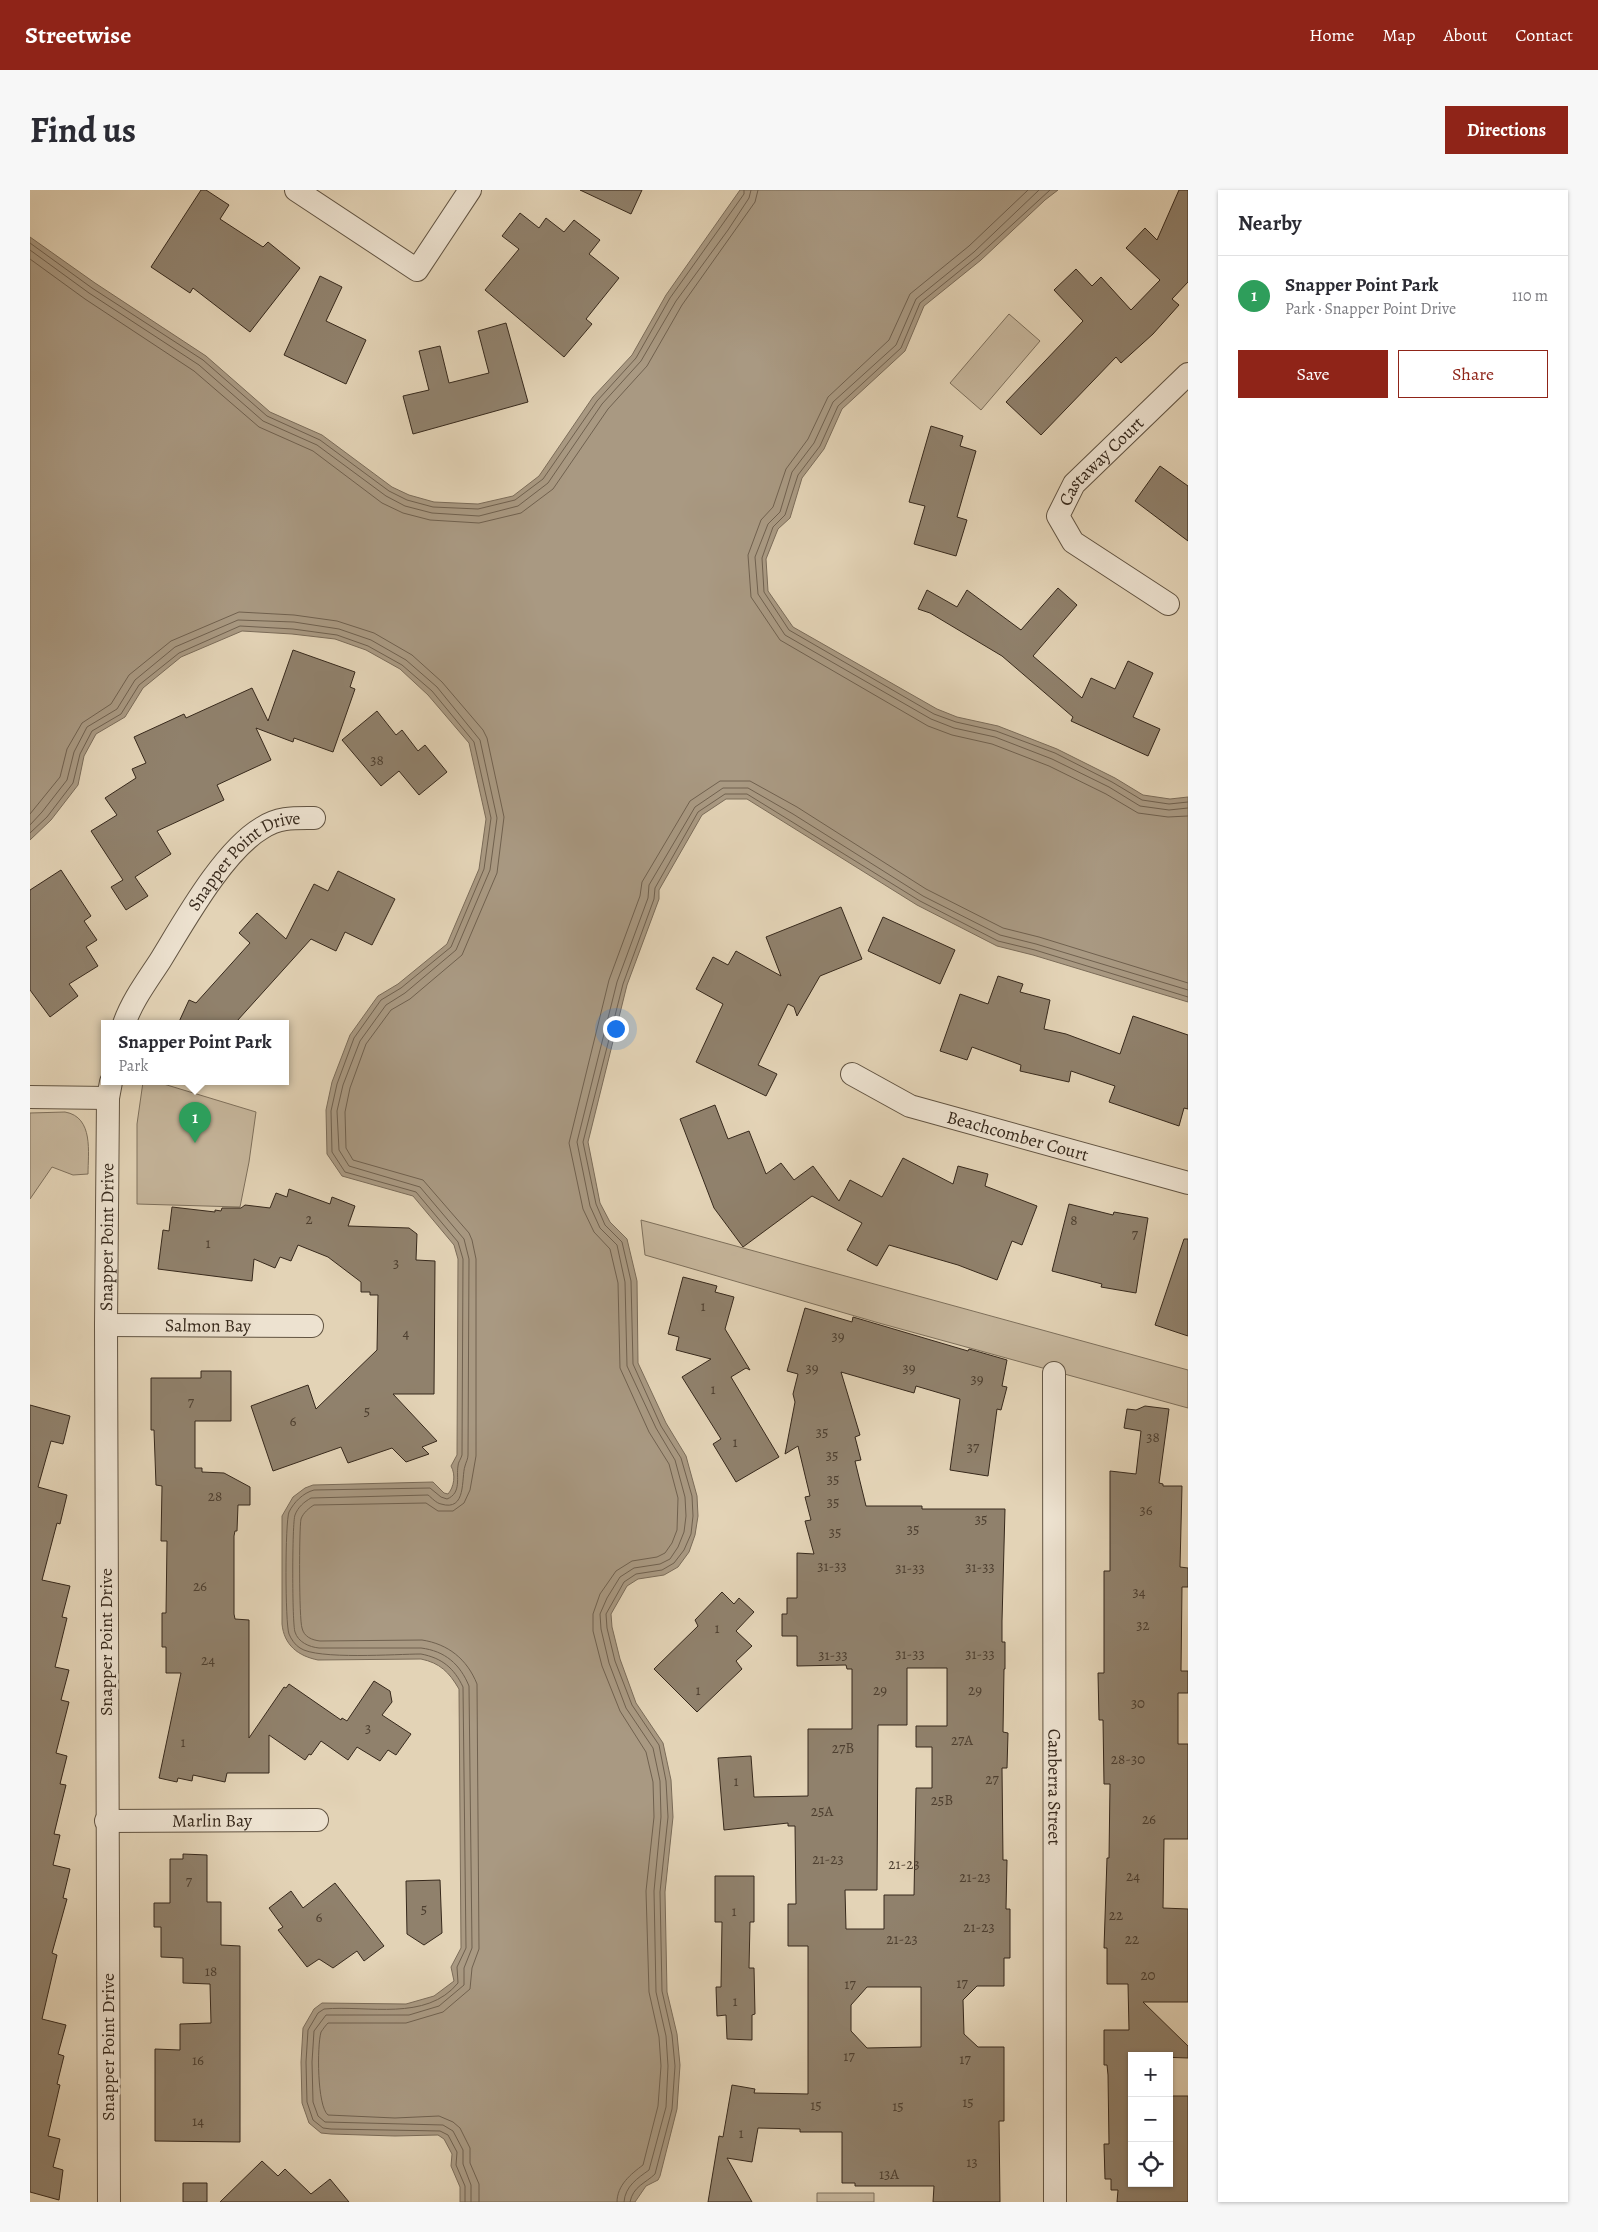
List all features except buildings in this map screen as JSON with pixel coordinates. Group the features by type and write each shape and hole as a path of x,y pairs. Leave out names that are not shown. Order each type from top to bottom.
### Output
{"street":[{"path":"296,190 418,270 470,190"},
{"name":"Castaway Court","path":"1168,604 1074,542 1058,516 1074,484 1188,374"},
{"name":"Snapper Point Drive","path":"126,1020 168,947 218,873 240,845 260,829 280,819 314,818"},
{"name":"Beachcomber Court","path":"852,1074 910,1106 1188,1183"},
{"path":"30,1098 110,1090"},
{"name":"Snapper Point Drive","path":"109,2202 106,1822 106,1325 110,1090"},
{"name":"Salmon Bay","path":"106,1325 312,1326"},
{"name":"Canberra Street","path":"1054,1372 1055,2202"},
{"name":"Marlin Bay","path":"106,1822 317,1820"}],"shaded area":[{"path":"1009,314 1040,341 981,410 950,383"},
{"path":"143,1085 167,1085 256,1112 240,1207 137,1204 137,1124"},
{"path":"65,1112 74,1115 85,1128 88,1146 88,1174 73,1175 52,1167 30,1199 30,1113"},
{"path":"641,1220 1188,1370 1188,1408 879,1323 645,1255"},
{"path":"817,2193 874,2193 874,2202 817,2202"}],"water":[{"path":"740,190 1058,190 981,260 924,306 905,351 842,409 824,449 802,478 790,518 778,529 766,559 768,591 793,627 937,709 957,717 998,726 1057,749 1115,778 1143,795 1170,799 1188,797 1188,1002 997,946 917,905 747,799 726,799 702,815 659,890 659,899 627,985 588,1142 600,1203 610,1222 627,1239 637,1281 638,1363 666,1423 686,1456 697,1496 698,1516 695,1535 689,1552 678,1567 664,1575 638,1579 627,1586 611,1614 612,1627 620,1659 636,1703 663,1743 671,1780 673,1817 665,1892 667,1992 677,2034 680,2065 677,2109 660,2176 658,2180 646,2186 635,2202 460,2202 460,2187 451,2166 452,2154 444,2139 438,2135 395,2136 321,2133 309,2123 302,2103 301,2062 303,2028 314,2009 322,2003 406,2004 434,1996 454,1981 451,1967 461,1948 459,1689 443,1669 434,1663 421,1659 318,1660 304,1656 293,1648 286,1638 282,1624 282,1516 293,1497 305,1488 313,1485 433,1482 444,1493 448,1494 453,1484 454,1477 451,1466 457,1455 458,1259 454,1245 413,1196 342,1176 327,1154 326,1110 332,1082 350,1035 375,1000 447,944 479,869 486,819 469,743 428,695 400,669 366,650 335,639 242,631 181,657 143,688 125,717 96,734 84,756 78,785 51,820 30,840 30,237 95,283 206,356 270,412 322,435 392,487 409,495 434,502 478,504 513,496 539,476 593,397 632,355 666,295"}],"place":[{"name":"Snapper Point Park","path":"195,1143"}]}
